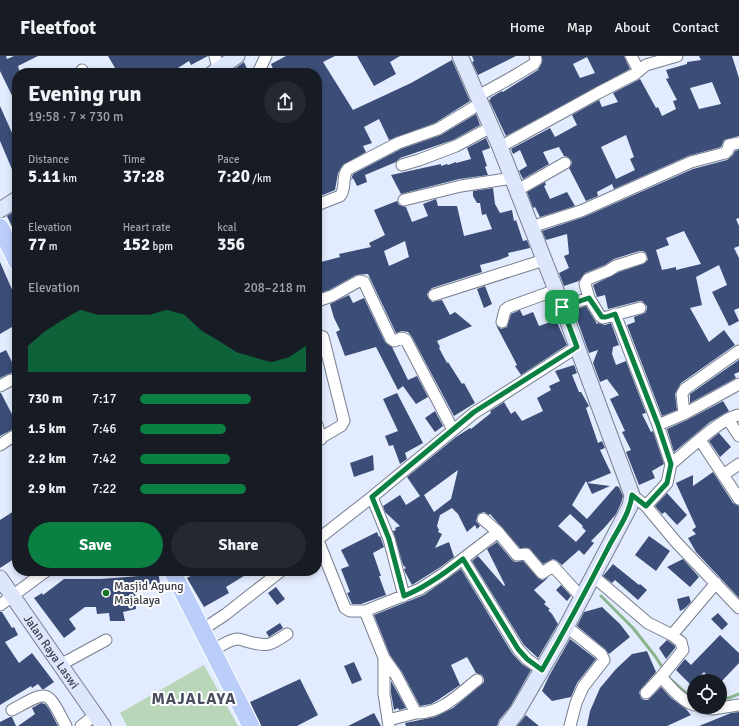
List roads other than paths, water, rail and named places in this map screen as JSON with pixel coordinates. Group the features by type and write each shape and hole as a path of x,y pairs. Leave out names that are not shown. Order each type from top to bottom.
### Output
{"main road":[{"path":"0,227 12,251"},
{"path":"175,576 251,726"}],"street":[{"path":"216,68 237,56"},
{"path":"260,68 266,56"},
{"path":"460,56 500,147 530,227 556,290 632,495 630,506 567,627 542,670 506,726"},
{"path":"322,203 340,196 343,193 344,174 348,169 398,143 438,129 509,79 534,64 536,60 535,56"},
{"path":"631,56 639,71"},
{"path":"500,147 639,71 646,65 677,56"},
{"path":"402,166 456,146 491,127"},
{"path":"530,227 581,211 691,162 725,153 728,150 729,145 739,143"},
{"path":"404,200 461,186 514,184 565,163"},
{"path":"0,210 12,202"},
{"path":"640,308 602,317 589,298 585,284 588,279 616,266 641,258"},
{"path":"434,295 544,260"},
{"path":"322,299 332,296 359,281 364,282 391,339 394,341 402,338 406,340 453,430"},
{"path":"502,322 505,310 509,307 556,290"},
{"path":"562,307 589,298"},
{"path":"615,314 658,425 671,464 667,483 646,506"},
{"path":"322,337 344,421 341,426 322,437"},
{"path":"322,535 372,497 474,412 577,347"},
{"path":"684,414 682,394 685,389 739,351"},
{"path":"0,386 11,380"},
{"path":"658,425 684,414 739,384"},
{"path":"671,464 720,424 739,415"},
{"path":"728,419 739,436"},
{"path":"0,445 12,437"},
{"path":"700,440 739,498"},
{"path":"723,475 739,464"},
{"path":"632,495 646,506 676,542 739,608"},
{"path":"372,497 389,539 404,596"},
{"path":"483,520 498,532 518,555 526,554 542,573 553,566 582,598"},
{"path":"322,551 345,608 350,611 365,611 420,589 443,574 498,532"},
{"path":"463,559 518,649 527,659 542,670"},
{"path":"0,605 39,576"},
{"path":"202,630 226,614 274,576"},
{"path":"593,576 648,623 672,635 682,642 684,647 682,654 646,693"},
{"name":"Jalan Raya Laswi","path":"0,578 99,720"},
{"path":"672,635 716,583"},
{"path":"365,611 384,658 396,675 416,713"},
{"path":"567,627 602,654 604,660 583,687 576,703 570,726"},
{"path":"212,651 225,643 237,639 267,645 274,643 286,634"},
{"path":"60,665 106,640"},
{"path":"384,658 384,694 389,723 416,713 437,710 477,680"},
{"path":"664,673 674,691 687,701"},
{"path":"12,710 38,696 48,696 66,726"},
{"path":"727,707 739,705"},
{"path":"81,726 99,720"}],"waterway":[{"path":"601,596 633,628 655,656 670,679 687,693"},
{"path":"727,698 739,694"}],"place":[{"name":"Masjid Agung Majalaya","path":"106,593"}],"district":[{"name":"MAJALAYA","path":"194,699"}]}
